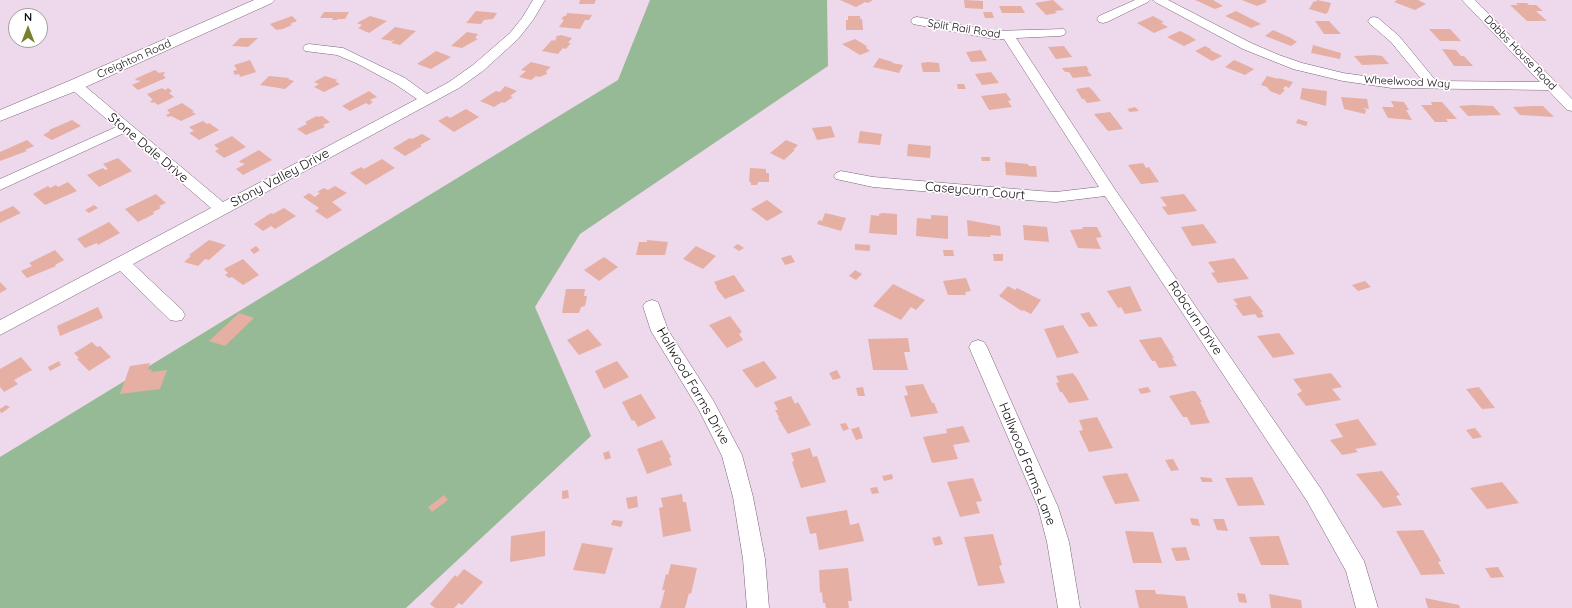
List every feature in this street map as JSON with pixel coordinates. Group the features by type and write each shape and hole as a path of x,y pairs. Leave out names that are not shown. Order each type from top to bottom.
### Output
{"main road":[{"name":"Creighton Road","path":"0,116 75,85 267,0"}],"street":[{"name":"Stony Valley Drive","path":"0,328 458,82 496,53 514,36 527,20 539,0"},
{"path":"1103,19 1144,0"},
{"name":"Wheelwood Way","path":"1159,0 1247,46 1298,66 1343,78 1370,82 1552,86"},
{"name":"Dabbs House Road","path":"1468,0 1572,107"},
{"name":"Split Rail Road","path":"917,21 994,35 1060,32"},
{"path":"1374,21 1395,39 1432,84"},
{"name":"Robcurn Drive","path":"1008,35 1109,191 1334,526 1356,568 1367,608"},
{"path":"309,48 323,48 339,51 362,61 400,81 427,100"},
{"name":"Stone Dale Drive","path":"75,85 124,128 222,209"},
{"path":"0,185 124,128"},
{"name":"Caseycurn Court","path":"841,176 873,182 1056,197 1109,191"},
{"path":"122,263 176,314"},
{"name":"Hallwood Farms Drive","path":"652,306 660,331 706,404 732,455 743,497 754,559 758,608"},
{"name":"Hallwood Farms Lane","path":"978,347 1048,507 1058,542 1069,608"}],"green space":[{"path":"650,0 827,0 828,66 580,234 535,307 591,436 406,608 0,608 0,457 618,80"}],"building":[{"path":"580,0 596,0 594,4 579,4"},
{"path":"840,0 873,0 856,7"},
{"path":"964,0 983,1 983,9 965,8"},
{"path":"1053,0 1064,10 1055,11 1057,13 1046,15 1035,3"},
{"path":"1195,0 1213,0 1223,6 1215,9"},
{"path":"1242,0 1267,0 1265,1 1267,2 1257,6"},
{"path":"1317,0 1331,3 1326,14 1309,9 1314,1 1316,2"},
{"path":"1397,0 1418,0 1426,4 1415,10 1394,2"},
{"path":"1516,3 1536,5 1543,11 1536,11 1547,21 1527,21 1510,5 1518,5"},
{"path":"999,6 1021,6 1025,13 1002,13"},
{"path":"476,11 497,13 493,19 484,20 481,24 466,23"},
{"path":"1236,11 1261,24 1251,28 1225,16"},
{"path":"324,12 349,12 345,19 332,20 333,18 320,18"},
{"path":"983,12 992,12 994,18 985,18"},
{"path":"567,13 592,15 589,20 585,20 580,29 559,27 564,20 561,19 566,16"},
{"path":"292,16 297,21 283,29 276,30 270,24"},
{"path":"370,16 387,21 369,33 358,28 362,25 357,23"},
{"path":"848,16 860,16 860,19 862,19 863,30 846,30 846,20 848,20"},
{"path":"1153,16 1164,22 1161,23 1168,27 1154,33 1137,23"},
{"path":"1315,21 1329,21 1341,34 1324,34"},
{"path":"395,27 416,31 400,45 391,43 396,39 392,41 381,39"},
{"path":"1429,29 1450,29 1461,41 1440,41"},
{"path":"1273,30 1297,42 1291,46 1265,36"},
{"path":"1180,31 1196,40 1184,46 1167,37"},
{"path":"467,32 478,34 475,38 478,39 462,48 451,46"},
{"path":"561,35 572,38 568,43 571,43 566,49 563,48 558,54 542,51 552,40 554,41 557,36"},
{"path":"240,38 258,38 248,47 232,46"},
{"path":"855,39 865,45 870,51 860,55 842,44"},
{"path":"1313,45 1341,53 1340,59 1311,53"},
{"path":"1064,46 1072,57 1056,59 1048,47"},
{"path":"1205,46 1222,56 1212,61 1195,51"},
{"path":"1442,49 1456,50 1473,66 1454,66"},
{"path":"981,50 987,61 971,62 966,52"},
{"path":"436,51 451,57 431,69 417,64"},
{"path":"1354,56 1382,56 1389,64 1362,65"},
{"path":"879,58 903,65 899,73 873,67"},
{"path":"250,60 256,72 240,77 239,74 235,75 233,71 237,70 234,65"},
{"path":"1234,60 1254,69 1245,75 1225,67"},
{"path":"531,62 551,67 546,71 547,74 539,77 536,76 531,80 519,77 526,71 521,70"},
{"path":"921,63 939,63 940,72 923,72"},
{"path":"1086,66 1089,70 1087,70 1092,76 1073,78 1069,72 1065,72 1062,68"},
{"path":"155,70 159,73 164,72 165,73 163,75 166,78 138,90 132,85 141,81 135,80 137,78"},
{"path":"991,72 999,83 982,85 975,74"},
{"path":"269,76 289,78 288,79 294,81 285,89 260,85"},
{"path":"325,76 338,80 335,81 340,84 324,92 314,87 319,84 314,82"},
{"path":"1267,76 1293,82 1289,88 1285,86 1283,89 1285,90 1280,95 1261,85"},
{"path":"957,84 964,84 966,89 958,89"},
{"path":"505,86 517,91 510,96 513,97 504,103 502,102 494,107 480,101 496,91 500,92"},
{"path":"1089,87 1101,101 1087,103 1084,99 1082,99 1076,89"},
{"path":"162,88 165,90 168,88 172,91 169,93 174,97 158,105 154,102 152,103 150,101 153,100 147,94"},
{"path":"1302,88 1327,91 1326,106 1300,99"},
{"path":"369,91 377,97 370,100 373,102 369,105 366,103 350,111 342,106"},
{"path":"1006,93 1011,100 1008,101 1012,107 989,110 981,96"},
{"path":"1341,97 1367,99 1369,109 1363,108 1366,110 1365,114 1344,109"},
{"path":"1391,101 1404,102 1409,110 1406,110 1412,120 1388,118 1382,107 1394,107"},
{"path":"1431,102 1442,102 1457,119 1446,119 1448,122 1435,122 1421,105 1432,105"},
{"path":"182,103 196,114 181,121 166,115 170,113 167,110"},
{"path":"1459,106 1493,106 1501,115 1468,116"},
{"path":"1543,106 1554,117 1520,115 1513,107"},
{"path":"1135,107 1139,111 1130,112 1127,109"},
{"path":"466,109 479,117 454,132 438,121 447,116 450,118"},
{"path":"1110,112 1123,129 1108,131 1094,114"},
{"path":"317,116 322,116 330,122 323,125 325,127 306,135 297,129 307,124 305,122"},
{"path":"1298,119 1308,122 1306,126 1296,123"},
{"path":"72,120 81,126 52,140 43,135 50,131 49,130"},
{"path":"203,121 219,130 199,140 189,133 194,131 189,127"},
{"path":"831,126 835,137 817,140 812,128"},
{"path":"860,131 882,134 880,145 858,143"},
{"path":"422,134 431,139 405,156 393,148 410,138 412,139"},
{"path":"232,136 246,147 224,158 215,151 219,149 214,145"},
{"path":"27,140 34,146 25,150 27,151 0,161 0,152"},
{"path":"786,140 798,145 793,150 795,150 784,160 770,153"},
{"path":"908,144 931,146 930,158 907,156"},
{"path":"259,150 272,160 243,175 236,169 245,164 239,162 241,160"},
{"path":"981,157 990,157 990,161 982,161"},
{"path":"118,158 132,171 99,187 87,175 103,168 105,170 108,169 103,164"},
{"path":"382,159 395,168 366,185 350,173 361,167 364,169"},
{"path":"1005,162 1036,166 1037,177 1006,175"},
{"path":"1143,163 1146,168 1149,167 1159,182 1141,184 1128,165"},
{"path":"750,168 766,169 766,173 769,173 769,182 758,182 757,185 751,185 751,182 749,182"},
{"path":"68,182 77,191 45,205 33,194 48,186 50,188 56,185 58,187"},
{"path":"335,186 347,193 332,202 342,210 327,219 315,211 319,208 303,197 309,193 315,197 320,193 317,192 324,188 328,190"},
{"path":"156,194 166,203 159,206 161,208 153,212 154,214 138,222 125,209"},
{"path":"1184,194 1197,211 1168,215 1162,207 1167,206 1160,197"},
{"path":"767,200 783,212 767,221 751,209"},
{"path":"94,205 98,208 89,213 85,210"},
{"path":"13,206 21,213 0,223 0,212"},
{"path":"284,208 296,216 275,229 271,226 263,231 254,224 271,213 273,214"},
{"path":"825,213 846,218 841,231 817,224 819,220 822,221"},
{"path":"879,214 897,214 897,235 869,233 871,215 879,216"},
{"path":"931,215 948,216 948,239 916,236 917,218 931,219"},
{"path":"967,220 1000,226 1001,236 968,236"},
{"path":"109,222 120,233 98,245 97,243 85,248 77,239"},
{"path":"1203,224 1217,243 1192,246 1181,227"},
{"path":"1023,225 1047,227 1049,242 1024,240"},
{"path":"1082,227 1097,227 1102,237 1096,238 1101,249 1078,248 1070,230 1083,229"},
{"path":"209,240 226,245 209,260 205,259 198,266 184,262 191,256 189,255"},
{"path":"647,240 668,242 665,255 636,255 639,242 647,242"},
{"path":"738,244 744,248 739,251 733,247"},
{"path":"855,244 870,245 870,251 855,250"},
{"path":"256,246 260,250 254,254 250,250"},
{"path":"696,246 716,256 703,269 683,259"},
{"path":"55,250 64,260 55,265 56,266 27,278 21,271 32,266 29,263"},
{"path":"943,250 953,250 954,256 944,256"},
{"path":"993,254 1003,254 1003,261 994,261"},
{"path":"791,255 795,262 785,265 781,258"},
{"path":"604,257 618,267 599,281 584,270"},
{"path":"1234,258 1249,279 1218,283 1211,273 1215,272 1208,262"},
{"path":"243,259 259,275 243,285 232,277 229,278 225,275 228,273 224,269"},
{"path":"855,270 862,274 856,280 849,276"},
{"path":"734,275 745,291 725,299 716,288 717,287 714,282"},
{"path":"966,278 971,291 965,292 966,295 948,295 943,281"},
{"path":"1365,281 1371,287 1358,291 1352,285"},
{"path":"0,282 7,289 0,293"},
{"path":"893,284 925,300 916,310 911,307 901,320 873,306"},
{"path":"1008,286 1015,290 1017,288 1041,300 1031,314 1023,310 1022,311 999,296"},
{"path":"1130,286 1142,311 1125,314 1121,307 1118,308 1107,291"},
{"path":"566,289 585,289 584,296 587,296 585,306 581,307 579,313 562,313"},
{"path":"1250,296 1263,312 1261,312 1264,317 1258,318 1255,314 1243,316 1235,305 1238,305 1233,299"},
{"path":"98,307 103,318 60,336 57,326"},
{"path":"1089,312 1098,326 1089,327 1080,314"},
{"path":"239,313 254,318 225,346 209,341"},
{"path":"730,316 742,332 739,334 743,340 727,348 709,325"},
{"path":"1063,325 1079,353 1057,358 1044,329"},
{"path":"588,329 602,345 579,355 567,340"},
{"path":"1279,333 1295,354 1273,358 1257,336"},
{"path":"1161,337 1174,358 1172,358 1177,366 1159,368 1155,361 1152,361 1139,340"},
{"path":"908,338 910,352 904,352 908,370 873,370 868,339"},
{"path":"92,342 97,347 100,346 111,357 89,371 77,359 79,358 74,353"},
{"path":"21,357 32,370 14,380 18,384 4,392 0,387 0,369"},
{"path":"59,361 61,365 50,371 48,367"},
{"path":"617,361 629,377 604,389 595,371"},
{"path":"764,361 777,378 756,388 742,370"},
{"path":"150,363 148,370 152,369 151,372 167,370 160,389 120,394 130,366"},
{"path":"837,370 841,378 833,380 829,373"},
{"path":"1073,373 1089,400 1069,403 1062,392 1060,392 1056,383 1059,382 1056,376"},
{"path":"1331,373 1342,387 1332,389 1341,400 1306,406 1297,394 1302,391 1293,379"},
{"path":"923,384 938,413 911,417 904,396 908,395 905,386"},
{"path":"863,387 865,396 858,396 856,388"},
{"path":"1148,387 1151,392 1141,394 1138,389"},
{"path":"1479,387 1495,408 1482,409 1466,389"},
{"path":"1195,391 1202,402 1200,402 1210,423 1191,425 1187,417 1183,417 1169,396"},
{"path":"641,394 656,418 638,427 634,420 632,421 622,402"},
{"path":"791,396 795,404 798,402 811,425 788,434 778,418 779,417 775,410 778,410 774,402"},
{"path":"6,405 10,407 2,413 0,412 0,409"},
{"path":"1097,417 1113,448 1089,452 1079,431 1083,430 1079,420"},
{"path":"1358,419 1377,445 1355,449 1358,452 1342,455 1330,440 1343,437 1335,424"},
{"path":"846,423 849,429 843,431 840,424"},
{"path":"963,426 970,442 953,445 958,459 932,463 923,437 947,433 946,429"},
{"path":"859,427 863,438 856,440 851,429"},
{"path":"1475,428 1482,437 1473,439 1466,430"},
{"path":"662,440 671,457 669,458 672,465 647,474 637,449"},
{"path":"810,448 813,457 817,456 826,482 801,488 792,462 794,461 791,453"},
{"path":"609,451 611,458 605,460 603,453"},
{"path":"1173,459 1179,470 1171,471 1165,460"},
{"path":"1382,471 1400,495 1396,496 1402,505 1383,508 1356,474"},
{"path":"1127,473 1140,501 1115,504 1102,476"},
{"path":"892,474 893,479 884,481 882,476"},
{"path":"1200,477 1211,478 1213,482 1202,482"},
{"path":"1252,477 1265,505 1238,506 1225,478"},
{"path":"973,478 982,501 976,502 980,513 960,517 947,482"},
{"path":"1502,482 1519,503 1487,509 1470,488"},
{"path":"877,487 879,493 872,494 870,488"},
{"path":"568,490 569,498 562,499 562,491"},
{"path":"682,494 683,502 686,502 691,531 663,537 659,508 663,507 661,498"},
{"path":"444,495 448,500 432,512 428,507"},
{"path":"637,496 638,507 628,509 626,498"},
{"path":"847,510 850,525 859,523 864,541 819,550 816,533 810,534 806,517"},
{"path":"1190,518 1198,519 1200,526 1192,525"},
{"path":"1213,519 1224,519 1228,531 1217,530"},
{"path":"613,520 623,521 621,527 611,525"},
{"path":"1423,530 1441,561 1438,562 1445,574 1421,575 1396,531"},
{"path":"545,531 545,556 510,562 511,536"},
{"path":"1125,531 1153,532 1162,563 1133,563"},
{"path":"993,534 1002,565 999,566 1005,583 978,586 964,537"},
{"path":"940,536 943,544 935,546 932,538"},
{"path":"1279,536 1289,565 1261,565 1249,537"},
{"path":"582,543 613,548 605,574 573,570"},
{"path":"1186,547 1190,560 1176,561 1171,548"},
{"path":"671,564 697,568 691,594 689,593 685,608 660,608 665,590 662,590 666,574 668,575"},
{"path":"1498,567 1504,577 1491,578 1485,568"},
{"path":"848,568 852,601 848,601 849,608 826,608 825,603 823,603 822,592 820,593 819,570"},
{"path":"464,569 483,582 462,605 459,603 454,608 435,608 430,604 455,575 457,577"},
{"path":"1135,590 1155,590 1156,594 1185,596 1188,608 1139,608"},
{"path":"1237,593 1245,594 1247,603 1239,602"},
{"path":"1269,594 1301,600 1302,608 1271,608"},
{"path":"1425,598 1459,605 1460,608 1428,608"}]}
